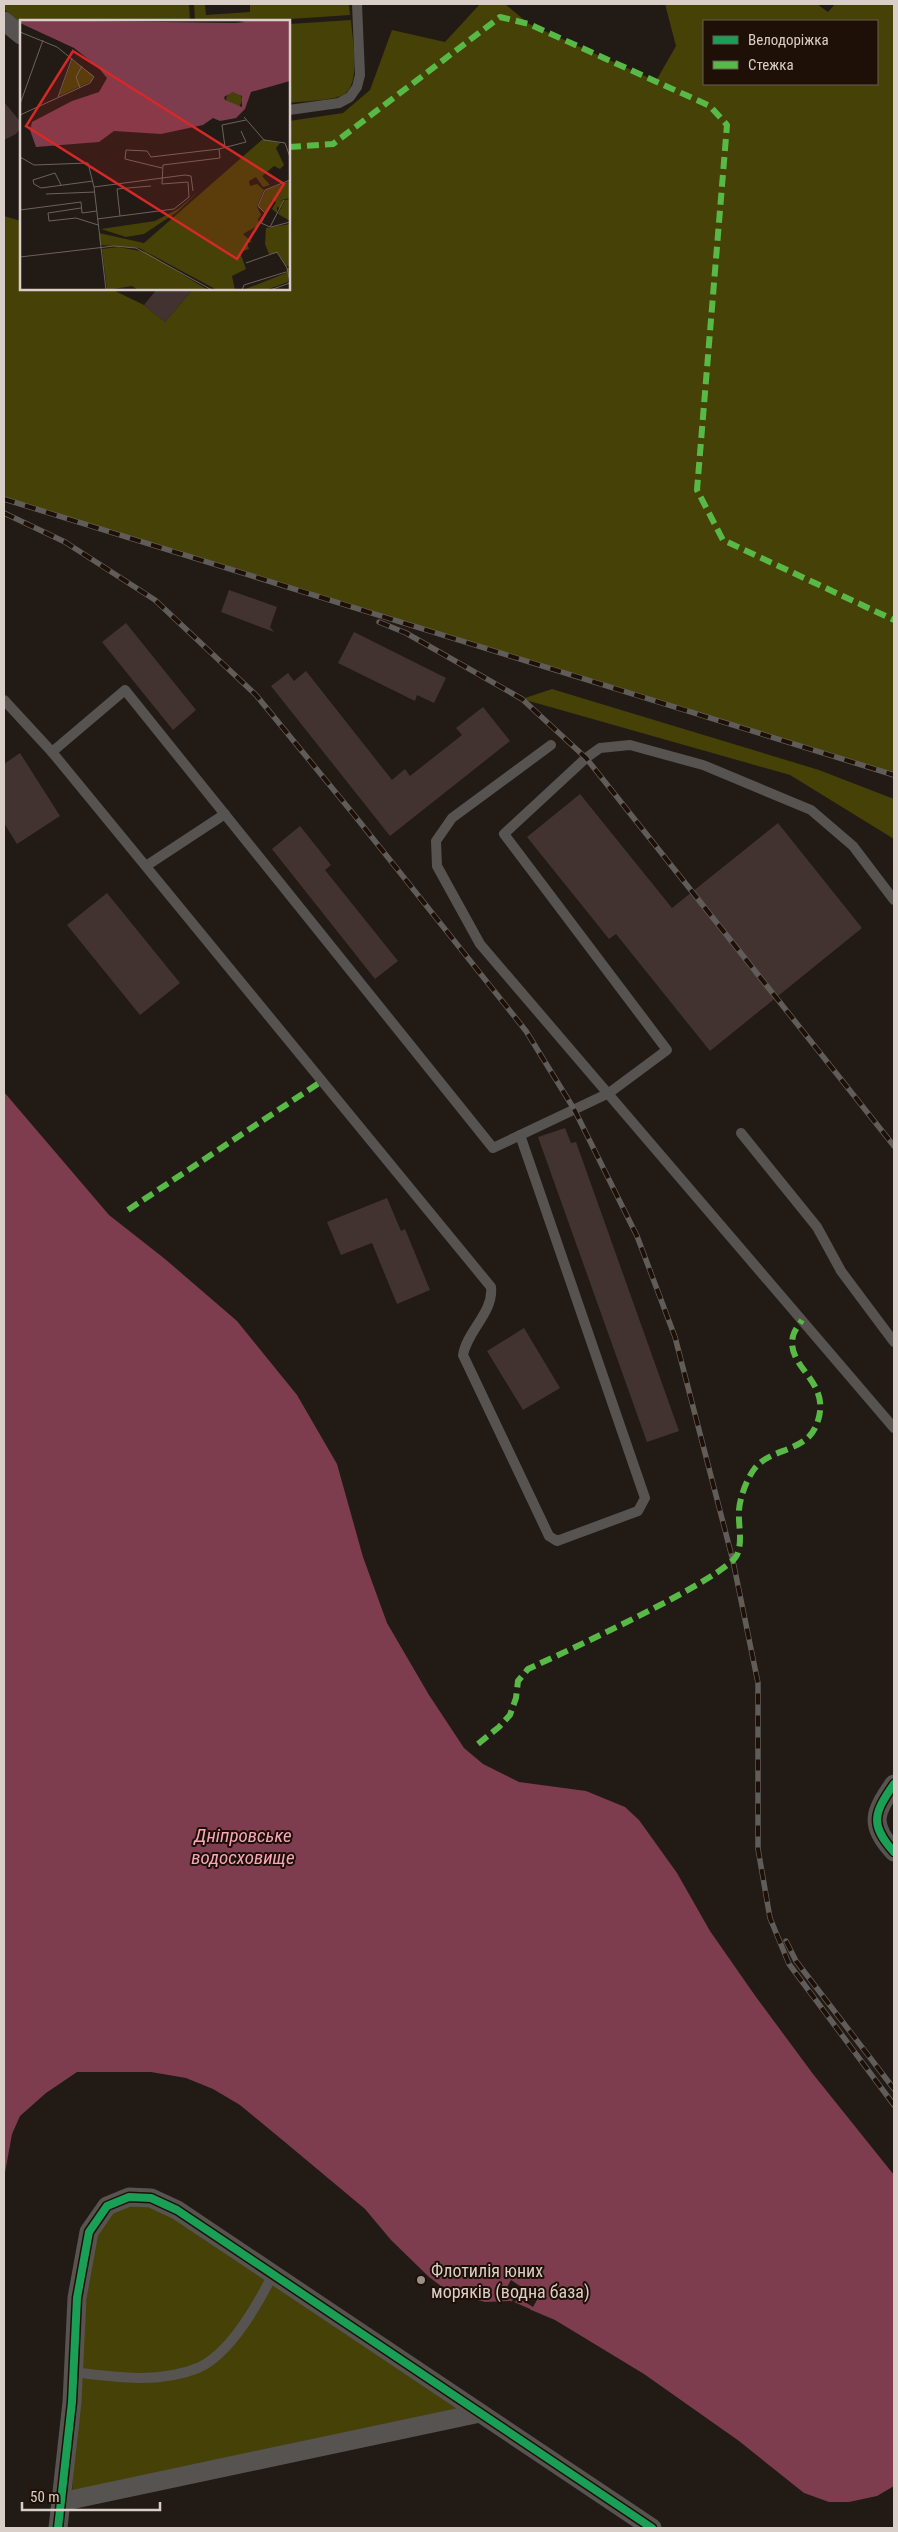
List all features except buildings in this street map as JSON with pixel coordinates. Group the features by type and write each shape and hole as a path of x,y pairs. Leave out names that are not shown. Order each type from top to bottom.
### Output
{"street":[{"path":"4,21 20,34"},
{"path":"894,1784 881,1803 876,1818 881,1837 894,1852"},
{"path":"58,2528 73,2372 77,2298 89,2232 107,2206 129,2198 151,2198 177,2210 652,2528"},
{"path":"61,2502 480,2413"}],"lane":[{"path":"290,110 338,103 350,96 358,87 360,75 357,4"},
{"path":"52,752 125,690 493,1148 609,1093 666,1050 504,834 586,758 600,748 630,745 704,765 811,810 853,846 894,900"},
{"path":"4,701 52,752 491,1287 492,1296 465,1345 463,1356 549,1536 557,1541 638,1511 645,1498 520,1135"},
{"path":"551,745 452,818 436,841 437,866 480,944 894,1428"},
{"path":"146,866 226,814"},
{"path":"741,1133 817,1227 841,1271 894,1342"},
{"path":"73,2372 134,2378 165,2376 199,2367 224,2348 244,2324 273,2274"}],"shaded area":[{"path":"4,4 189,4 190,20 20,20 20,22 4,9"},
{"path":"194,4 205,4 206,15 250,12 250,5 349,4 350,15 276,20 195,20"},
{"path":"480,4 505,4 529,24 656,81 676,46 665,4 817,4 828,12 835,4 894,4 894,775 4,499 4,216 20,221 20,290 113,290 144,305 165,322 192,290 290,290 290,121 343,113 370,90 392,30 445,42"},
{"path":"351,20 354,72 349,90 343,95 290,103 290,24"},
{"path":"552,689 819,770 894,799 894,839 790,775 522,699"},
{"path":"129,2205 150,2206 174,2216 460,2408 72,2491 85,2297 96,2233 111,2211"}],"water":[{"name":"Дніпровське водосховище","path":"4,1092 109,1215 165,1259 237,1321 297,1395 337,1464 363,1557 387,1623 429,1695 464,1748 483,1764 519,1782 586,1791 625,1807 639,1820 677,1873 710,1931 756,1997 813,2074 894,2175 894,2486 877,2496 849,2502 829,2502 804,2493 739,2441 644,2374 555,2320 510,2301 485,2302 441,2286 429,2277 391,2240 365,2209 240,2105 213,2089 186,2078 151,2072 77,2072 46,2093 20,2116 12,2134 4,2178"}],"pier":[{"path":"511,2280 538,2298 533,2307 520,2299 514,2302 530,2309 529,2311 509,2304 517,2296 506,2289"}],"railway":[{"path":"4,499 894,775"},
{"path":"4,513 65,542 155,600 256,695 526,1031 574,1109 637,1236 675,1337 733,1561 758,1683 758,1849 770,1918 789,1964 894,2105"},
{"path":"379,622 406,633 522,699 586,758 894,1146"},
{"path":"786,1941 796,1961 894,2089"}],"marked path":[{"path":"290,147 333,144 500,17 529,24 710,106 727,125 697,490 723,540 894,620"},
{"path":"128,1210 322,1081"},
{"path":"478,1744 499,1727 510,1715 516,1698 518,1681 528,1669 675,1597 726,1566 737,1555 740,1539 740,1505 744,1488 752,1472 770,1457 804,1441 816,1426 820,1411 819,1398 815,1386 796,1358 792,1347 795,1330 802,1320"}],"cycle path":[{"path":"894,1784 882,1803 877,1818 881,1834 894,1852"},
{"path":"58,2528 72,2402 77,2298 89,2232 107,2206 129,2197 151,2198 177,2210 652,2528"}],"place":[{"name":"Флотилія юних моряків (водна база)","path":"421,2280"}]}
